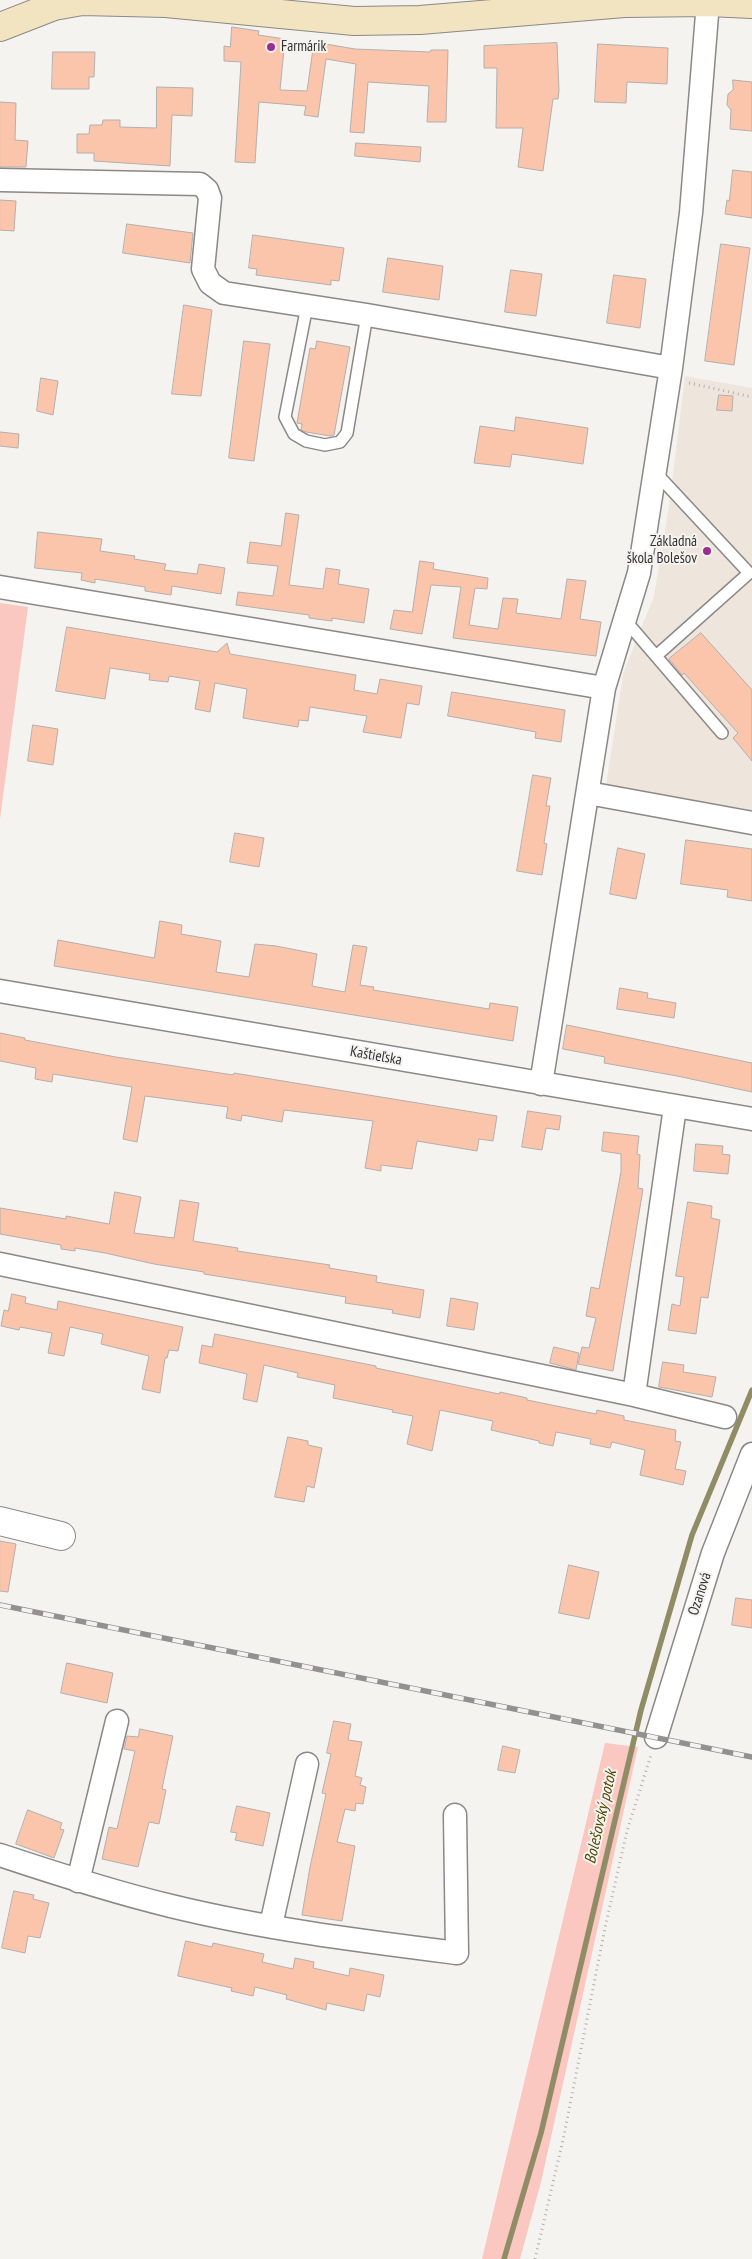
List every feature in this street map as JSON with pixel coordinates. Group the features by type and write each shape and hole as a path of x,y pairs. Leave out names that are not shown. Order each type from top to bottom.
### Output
{"main road":[{"path":"0,27 54,6 82,1 167,2 354,21 420,20 624,3 708,2 752,4"}],"street":[{"path":"542,1084 604,688 638,573 655,472 677,375 708,2"},
{"path":"0,180 200,184 207,190 210,198 204,269 210,283 224,293 367,315 677,375"},
{"path":"0,587 604,688"},
{"path":"588,793 752,823"},
{"name":"Kaštieľska","path":"0,991 752,1119"},
{"path":"634,1396 675,1107"},
{"path":"0,1264 634,1396 724,1417"},
{"name":"Ozanová","path":"656,1737 713,1553 752,1454"},
{"path":"0,1521 61,1536"},
{"path":"78,1881 116,1721"},
{"path":"271,1925 307,1764"},
{"path":"0,1855 78,1881 172,1906 382,1944 457,1953 455,1815"}],"lane":[{"path":"306,306 285,417 294,434 306,441 325,445 340,442 347,433 367,315"},
{"path":"655,472 749,573 656,656"},
{"path":"625,620 722,733"}],"path":[{"path":"677,375 752,397"},
{"path":"534,2259 564,2140 605,1928 623,1851 656,1737"}],"shaded area":[{"name":"Základná škola Bolešov","path":"685,376 752,388 752,812 606,786 623,674 654,596 669,506"},
{"path":"0,603 28,607 0,819"},
{"path":"605,1743 638,1747 541,2182 520,2259 482,2259"}],"building":[{"path":"232,27 259,31 258,35 285,39 280,90 307,91 314,42 355,49 430,52 431,50 448,50 446,122 427,122 429,86 368,82 364,133 350,132 356,64 326,59 318,117 304,115 306,106 259,102 255,163 235,162 241,62 224,61 224,46 230,47"},
{"path":"557,43 559,91 558,99 553,99 543,171 518,167 523,128 496,128 497,68 484,68 484,46"},
{"path":"598,44 668,48 667,84 627,82 626,103 595,102"},
{"path":"53,52 95,52 94,77 89,77 89,89 52,89"},
{"path":"733,80 752,82 752,131 730,129 731,110 727,105 728,94 733,90"},
{"path":"157,87 193,88 192,116 172,115 170,166 94,161 94,153 77,153 77,134 89,134 90,125 102,125 103,120 120,120 120,127 156,128"},
{"path":"0,102 16,103 15,140 28,141 26,167 0,167"},
{"path":"356,143 421,147 420,162 355,156"},
{"path":"733,170 752,172 752,218 725,214 727,200 729,201"},
{"path":"0,200 16,201 14,231 0,230"},
{"path":"127,224 193,233 190,263 123,253"},
{"path":"253,235 344,248 339,281 331,280 331,285 256,275 257,269 249,268"},
{"path":"721,244 750,248 734,365 705,361"},
{"path":"388,258 443,266 439,300 383,292"},
{"path":"511,270 542,274 536,316 505,312"},
{"path":"614,275 646,279 640,328 607,323"},
{"path":"184,305 212,310 201,396 172,394"},
{"path":"244,341 270,344 254,461 229,458"},
{"path":"317,341 350,347 334,435 330,436 306,432 301,430 302,424 297,423 310,348 315,349"},
{"path":"41,378 58,381 53,415 37,411"},
{"path":"719,395 733,396 732,411 717,410"},
{"path":"516,417 588,428 583,464 512,454 510,467 474,463 480,426 514,431"},
{"path":"0,432 19,434 18,448 0,446"},
{"path":"286,513 299,515 289,585 323,589 326,568 340,570 338,584 369,589 364,623 332,618 332,621 309,618 309,615 236,605 238,592 273,596 278,566 247,563 250,542 281,546"},
{"path":"38,532 102,539 100,551 135,556 134,559 166,564 164,570 197,574 199,564 225,568 221,594 172,586 171,595 145,591 145,587 95,579 95,583 81,580 82,573 35,568"},
{"path":"420,561 434,563 433,569 488,578 487,589 475,588 469,625 498,629 503,598 518,599 516,613 561,619 567,579 586,581 580,619 601,622 596,656 453,638 461,587 431,585 422,634 390,629 394,610 412,612"},
{"path":"67,627 217,652 227,643 230,654 356,675 354,690 377,694 380,679 422,686 419,705 407,703 401,738 363,732 367,716 310,707 308,721 299,720 298,727 243,718 247,689 215,683 210,712 195,709 200,681 169,676 168,682 149,680 150,674 110,668 105,699 56,691"},
{"path":"701,633 752,690 752,761 733,738 738,733 669,659"},
{"path":"452,692 565,710 561,742 535,738 536,732 448,716"},
{"path":"33,725 58,729 53,765 28,761"},
{"path":"533,775 551,778 546,806 550,806 544,843 547,844 542,875 517,871"},
{"path":"235,833 264,838 259,867 230,862"},
{"path":"686,840 752,849 752,901 727,897 728,890 681,884"},
{"path":"618,848 645,854 636,899 610,894"},
{"path":"160,921 182,925 181,934 221,941 216,972 249,977 255,944 276,946 317,954 312,986 345,992 353,945 367,947 360,985 374,987 373,990 489,1009 490,1003 518,1007 513,1041 54,966 58,940 154,958"},
{"path":"620,988 648,993 647,998 676,1003 674,1018 617,1009"},
{"path":"567,1025 752,1063 752,1092 604,1063 605,1057 563,1049"},
{"path":"0,1033 25,1038 25,1040 116,1057 233,1075 234,1073 497,1116 493,1141 479,1139 477,1151 417,1141 412,1169 381,1165 381,1171 365,1168 373,1121 284,1110 282,1122 242,1115 241,1121 226,1118 228,1107 145,1096 137,1142 123,1139 132,1087 53,1074 52,1082 35,1079 36,1068 0,1061"},
{"path":"528,1111 561,1116 559,1130 546,1128 542,1150 522,1147"},
{"path":"604,1132 639,1136 637,1154 640,1155 638,1188 643,1189 613,1371 578,1364 582,1347 589,1348 596,1318 586,1316 591,1287 599,1289 621,1172 621,1154 602,1151"},
{"path":"696,1144 723,1146 722,1154 730,1155 728,1174 694,1171"},
{"path":"115,1192 141,1197 134,1233 174,1238 180,1200 199,1203 193,1241 238,1248 237,1251 330,1265 329,1268 377,1276 376,1282 424,1290 420,1318 392,1313 393,1310 345,1303 346,1297 204,1274 204,1272 154,1264 105,1253 75,1248 75,1251 61,1249 61,1245 0,1234 0,1208 66,1219 66,1216 109,1224"},
{"path":"688,1202 712,1206 711,1218 720,1220 708,1298 701,1297 696,1334 668,1330 672,1304 680,1306 684,1277 676,1276"},
{"path":"12,1294 26,1297 25,1303 57,1310 58,1301 183,1327 178,1351 169,1350 167,1358 165,1358 160,1393 142,1389 149,1356 101,1344 103,1334 70,1327 64,1356 48,1353 52,1333 20,1327 19,1330 1,1326 4,1310 8,1311"},
{"path":"451,1298 478,1303 474,1330 447,1326"},
{"path":"215,1334 376,1366 376,1368 499,1394 500,1392 527,1398 527,1400 596,1414 597,1410 624,1416 624,1420 676,1430 675,1441 681,1442 675,1469 686,1471 683,1485 640,1475 645,1450 612,1442 610,1448 590,1444 591,1439 556,1432 553,1446 491,1430 493,1421 440,1410 432,1451 407,1444 413,1416 333,1398 335,1385 297,1377 298,1373 264,1365 257,1402 243,1399 247,1374 199,1363 202,1345 212,1347"},
{"path":"554,1347 579,1353 576,1370 550,1363"},
{"path":"663,1362 684,1365 683,1372 716,1377 712,1397 659,1387"},
{"path":"288,1437 308,1441 308,1445 322,1448 314,1488 307,1486 304,1502 275,1497"},
{"path":"0,1541 16,1544 8,1592 0,1591"},
{"path":"569,1565 599,1572 589,1619 559,1613"},
{"path":"736,1598 752,1600 752,1628 732,1625"},
{"path":"67,1663 113,1673 107,1703 61,1693"},
{"path":"334,1721 351,1724 348,1740 362,1742 355,1776 362,1778 360,1785 366,1787 363,1804 356,1803 355,1811 345,1809 337,1842 355,1846 342,1921 302,1915 326,1794 322,1793 331,1754 327,1753"},
{"path":"140,1729 173,1736 162,1789 166,1790 159,1824 149,1822 138,1867 102,1859 109,1827 117,1829 135,1751 124,1749 127,1736 138,1737"},
{"path":"503,1746 520,1750 515,1773 498,1770"},
{"path":"237,1806 270,1813 263,1846 235,1840 237,1833 231,1832"},
{"path":"28,1810 62,1823 60,1829 64,1830 54,1858 16,1844"},
{"path":"14,1891 34,1895 33,1899 49,1903 40,1938 28,1936 25,1953 2,1948"},
{"path":"186,1941 212,1947 213,1943 264,1954 262,1962 293,1969 295,1958 314,1962 313,1968 349,1976 350,1968 384,1975 380,1997 367,1994 364,2011 327,2003 326,2010 286,1999 287,1995 255,1987 253,1996 231,1991 232,1988 178,1976"}],"waterway":[{"name":"Bolešovský potok","path":"504,2259 541,2133 641,1710 692,1535 752,1390"}],"railway":[{"path":"0,1605 752,1757"}],"place":[{"name":"Farmárik","path":"271,47"},
{"name":"Základná škola Bolešov","path":"707,551"}]}
